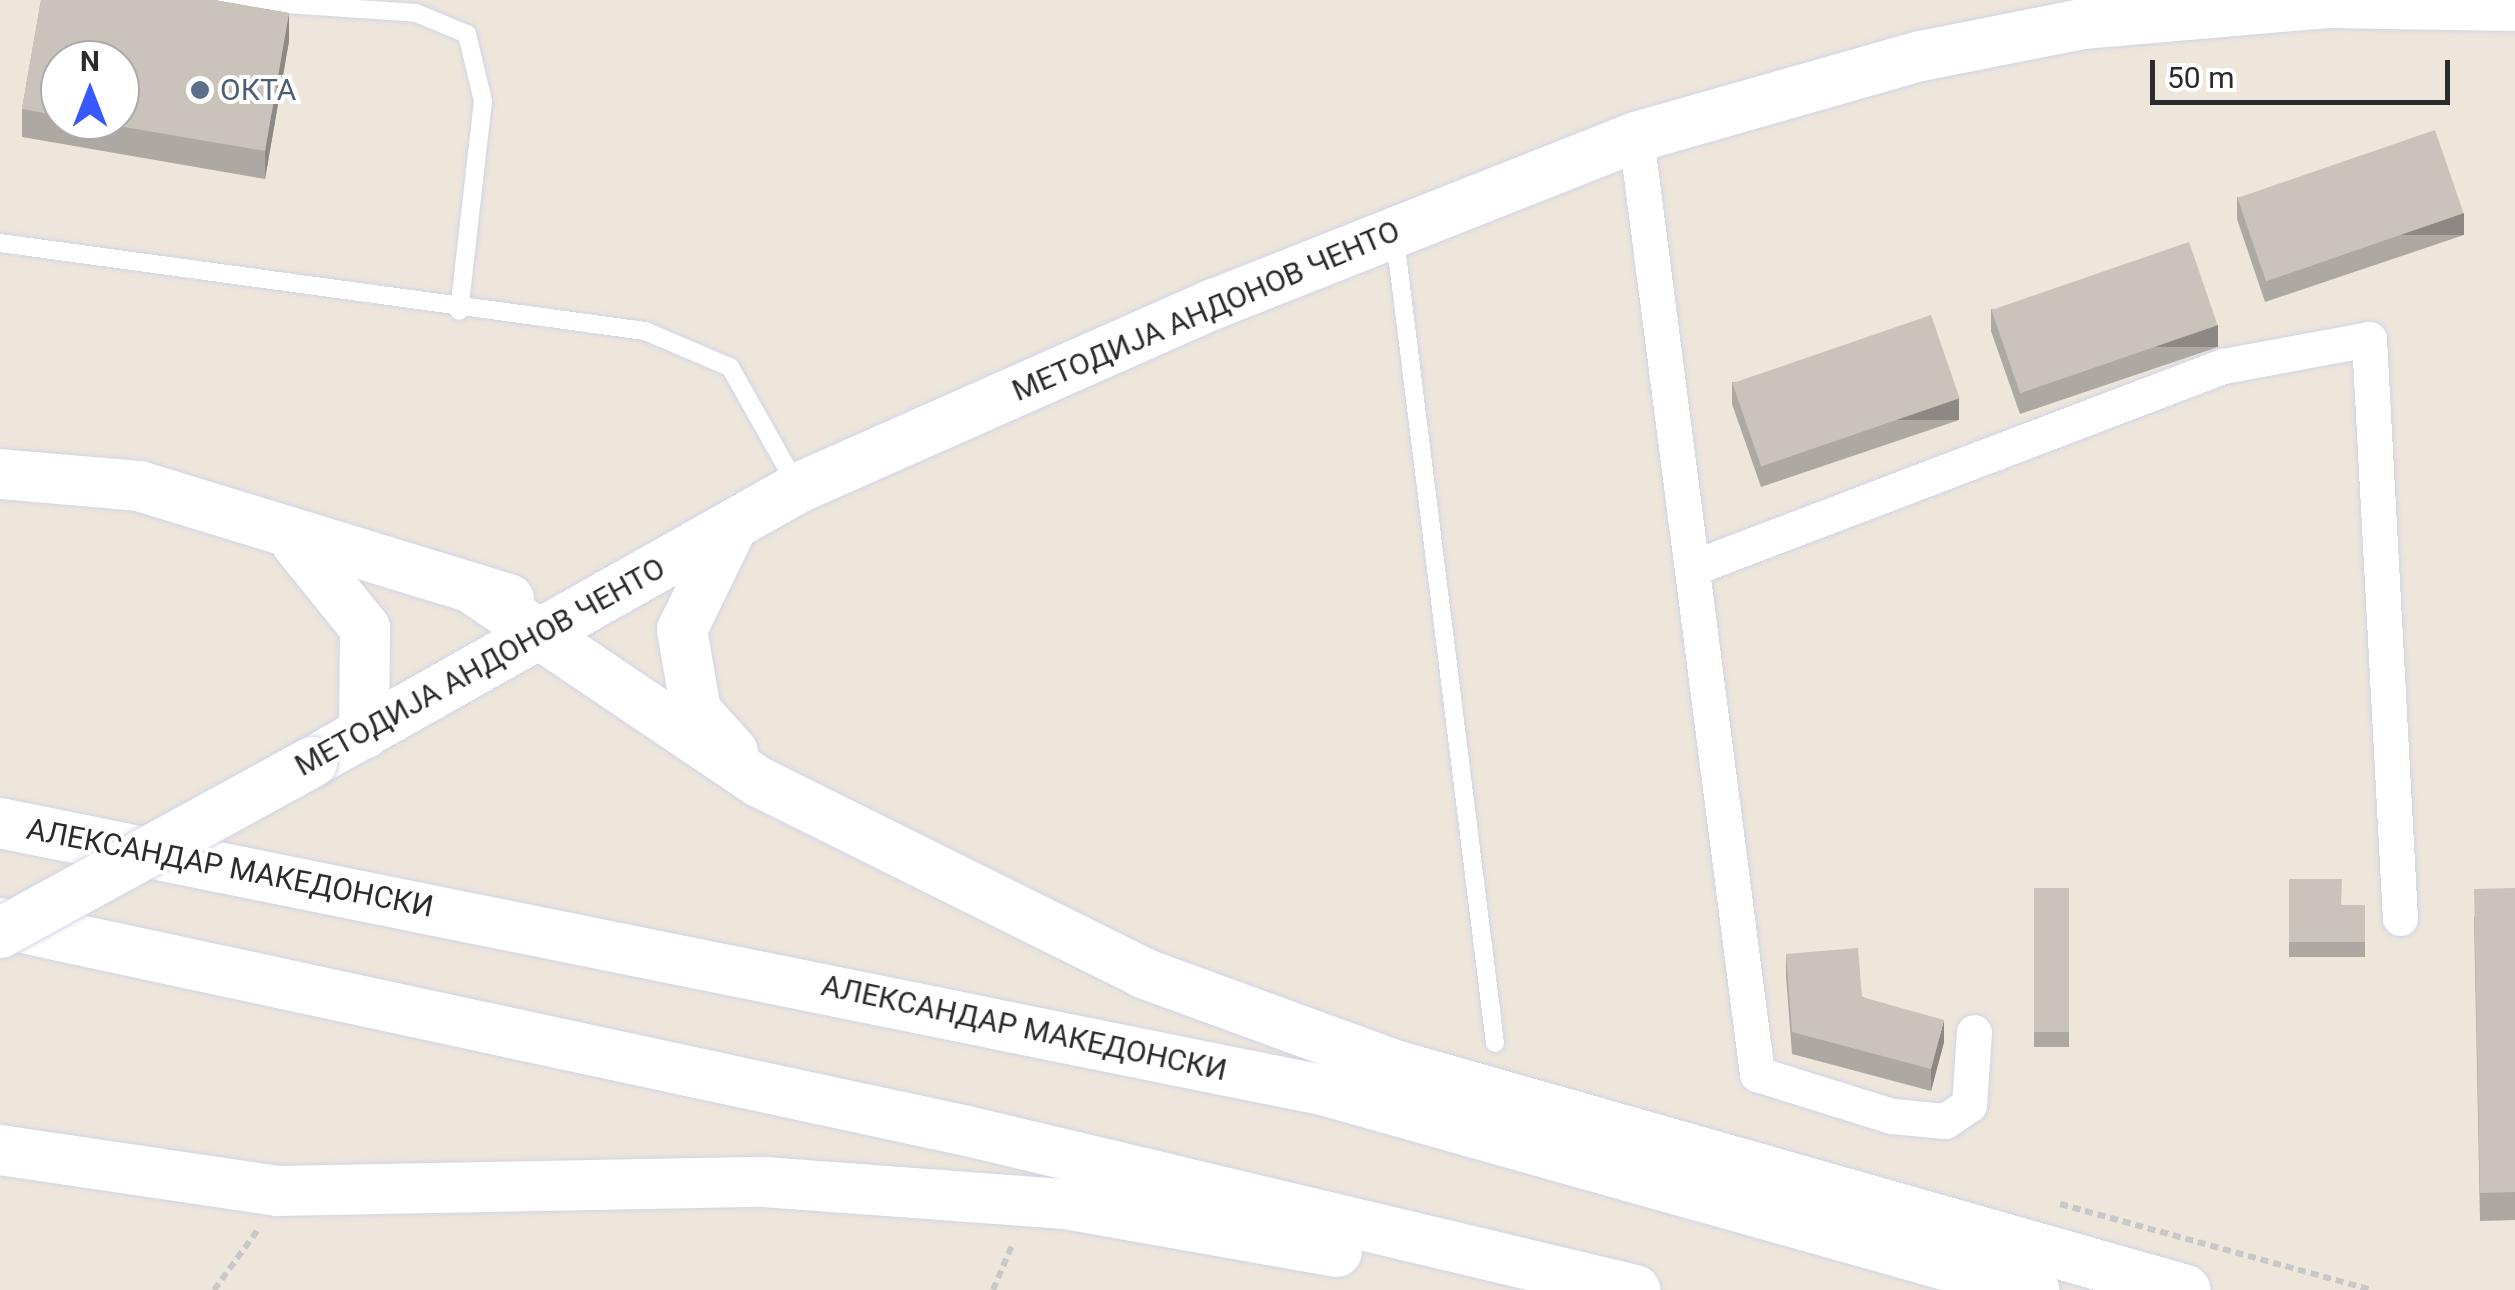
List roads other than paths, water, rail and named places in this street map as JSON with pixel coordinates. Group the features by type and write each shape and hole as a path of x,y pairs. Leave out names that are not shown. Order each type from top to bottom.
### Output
{"street":[{"name":"МЕТОДИЈА АНДОНОВ ЧЕНТО","path":"0,933 364,734 798,488 1394,232 1636,137 1920,56 2082,24 2330,3 2515,6"},
{"path":"1636,137 1757,1074 1892,1116 1945,1121 1968,1105 1974,1032"},
{"path":"1692,568 2223,366 2369,339 2400,918"},
{"path":"0,474 139,486 274,524 477,592 571,604 616,590"},
{"path":"274,524 324,566 365,628 364,734"},
{"path":"732,528 682,630 684,674 696,711 759,782"},
{"path":"477,592 534,638 759,782 1143,974 1392,1064 2186,1290"},
{"name":"АЛЕКСАНДАР МАКЕДОНСКИ","path":"0,823 1322,1090 2034,1290"},
{"path":"0,923 967,1131 1635,1290"},
{"path":"0,1150 276,1191 764,1182 1065,1204 1513,1290"}],"lane":[{"path":"227,0 415,6 467,34 482,101 459,311"},
{"path":"1394,232 1495,1043"},
{"path":"0,243 459,311 645,331 694,348 753,394 798,488"}],"place":[{"name":"ОКТА","path":"200,90"}]}
